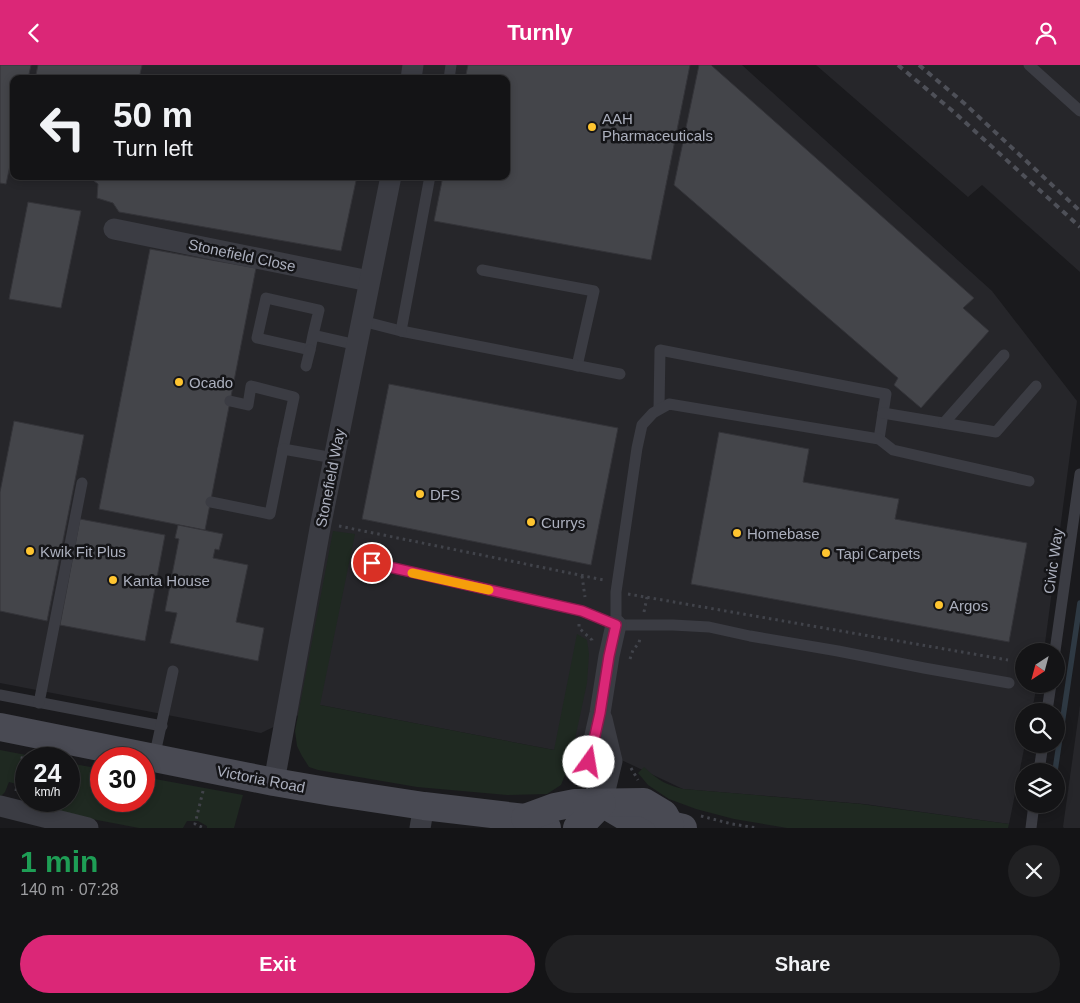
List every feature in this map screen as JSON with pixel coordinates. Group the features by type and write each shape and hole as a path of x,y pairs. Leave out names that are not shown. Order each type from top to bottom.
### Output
{"street":[{"name":"Stonefield Way","path":"274,781 321,523 390,180"},
{"name":"Stonefield Close","path":"114,229 369,281"},
{"path":"577,828 602,803 612,761 600,713 616,625"},
{"name":"Victoria Road","path":"0,727 99,747"},
{"name":"Victoria Road","path":"155,758 332,792 422,817 536,823 555,807 574,803 644,803 664,814 677,826"},
{"path":"6,808 88,828"}],"lane":[{"path":"1029,65 1080,111"},
{"path":"401,331 429,180"},
{"path":"482,270 594,291 577,366"},
{"path":"306,366 310,350 319,310 266,298 257,338 310,350"},
{"path":"362,321 401,331 620,374"},
{"path":"313,335 357,345"},
{"path":"659,409 660,350 886,394 879,439"},
{"path":"944,423 1004,355"},
{"path":"210,502 270,514 294,397 251,386 248,405 230,401"},
{"path":"883,413 996,432 1036,386"},
{"path":"616,625 616,592 626,517 642,425 653,413 669,404 879,439 893,450 1029,481"},
{"path":"283,449 334,458"},
{"name":"Civic Way","path":"1057,643 1080,474"},
{"path":"39,703 82,483"},
{"path":"372,563 582,611 616,625 709,627 1009,683"},
{"path":"155,754 173,671"},
{"path":"0,695 162,726"},
{"path":"1031,828 1033,813"}],"path":[{"path":"321,523 605,581 616,592 1008,660"},
{"path":"582,576 586,601 579,628 592,640 592,647"},
{"path":"6,808 15,778"},
{"path":"204,788 195,824 204,828"}],"shaded area":[{"path":"0,65 742,65 992,291 1077,401 1045,643 1015,643 1015,693 1035,693 1033,703 1015,703 1015,753 1023,753 1021,763 1015,763 1015,794 1009,824 864,804 683,789 596,748 554,750 320,705 261,733 0,683"},
{"path":"816,65 1080,65 1080,272 982,185 968,197"},
{"path":"333,531 355,534 320,705 554,750 577,634 587,640 589,654 587,683 570,762 561,785 547,794 507,795 417,787 309,767 297,746 295,731"},
{"path":"1080,705 1080,828 1063,827"},
{"path":"0,750 15,753 15,784 9,782 5,792 0,797"},
{"path":"80,765 90,767 90,812 155,812 155,779 243,795 234,828 207,828 207,826 198,821 187,821 183,828 139,828 55,812 80,812"},
{"path":"644,767 662,781 683,789 861,804 1009,824 1008,828 787,828 734,819 696,809 669,799 648,785 638,773"}],"building":[{"path":"0,65 31,65 29,75 10,75 10,166 6,184 0,183"},
{"path":"38,65 142,65 140,75 36,75"},
{"name":"AAH Pharmaceuticals","path":"468,65 690,65 651,260 434,221 442,180 510,180 510,75 466,75"},
{"path":"699,65 711,65 974,298 963,308 989,331 921,408 894,385 898,378 674,185"},
{"path":"356,180 341,251 119,212 113,203 97,198 98,184 94,181"},
{"path":"28,202 81,211 61,308 9,299"},
{"name":"Ocado","path":"150,249 256,268 205,530 99,509"},
{"path":"389,384 618,428 591,565 362,519"},
{"name":"Kwik Fit Plus","path":"14,421 84,435 47,621 0,611 0,492"},
{"path":"719,432 809,449 803,482 899,499 895,519 1027,543 1009,642 691,584"},
{"name":"Kanta House","path":"80,519 165,535 145,641 60,625"},
{"path":"178,525 223,534 219,550 215,549 213,558 248,565 236,622 264,628 258,661 170,643 177,613 165,611 179,539 175,538"}],"waterway":[{"path":"1056,763 1080,603"}],"railway":[{"path":"898,65 955,113 1080,227"},
{"path":"919,65 965,104 1080,211"}],"slow traffic":[{"path":"412,573 489,590"}],"place":[{"name":"AAH Pharmaceuticals","path":"592,127"},
{"name":"Ocado","path":"179,382"},
{"name":"DFS","path":"420,494"},
{"name":"Currys","path":"531,522"},
{"name":"Homebase","path":"737,533"},
{"name":"Kwik Fit Plus","path":"30,551"},
{"name":"Tapi Carpets","path":"826,553"},
{"name":"Kanta House","path":"113,580"},
{"name":"Argos","path":"939,605"}],"route":[{"path":"372,563 582,611 616,625 589,762"}]}
